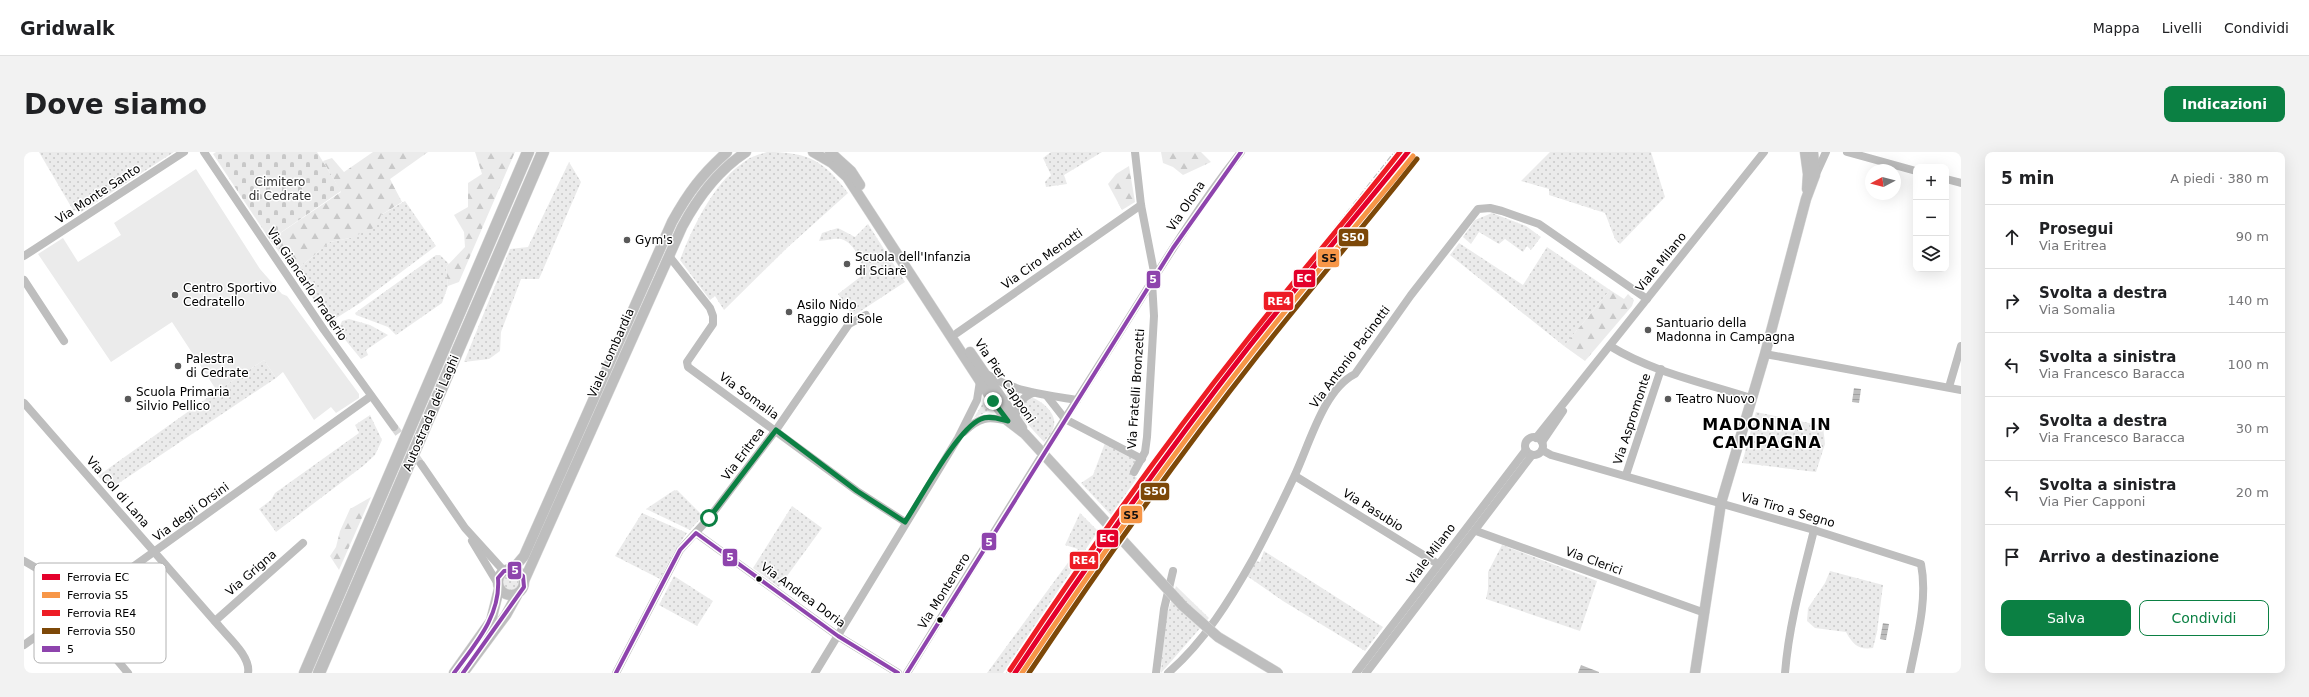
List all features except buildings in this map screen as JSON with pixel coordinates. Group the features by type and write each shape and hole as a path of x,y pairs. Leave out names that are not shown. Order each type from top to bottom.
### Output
{"highway":[{"name":"Autostrada dei Laghi","path":"305,673 528,152"},
{"name":"Autostrada dei Laghi","path":"319,673 543,152"}],"main road":[{"name":"Viale Lombardia","path":"508,570 524,556 672,222 688,194 701,177 727,152"},
{"name":"Viale Lombardia","path":"524,581 669,256 697,199 723,169 746,152"},
{"name":"Via Pier Capponi","path":"813,152 832,163 847,177 982,377 1012,419 1025,434 1183,606 1218,636 1278,673"},
{"name":"Via Pier Capponi","path":"830,152 851,171 957,333 982,377"},
{"path":"1805,152 1808,174 1806,199"},
{"path":"1695,673 1721,503 1765,354 1806,199 1815,175 1813,152"},
{"path":"454,673 490,621 499,586 498,578 508,570 520,573 524,581 524,587 517,595 506,615 463,673"},
{"path":"499,586 504,594 510,596 517,595"}],"street":[{"name":"Via Monte Santo","path":"24,256 184,152"},
{"name":"Via Giancarlo Praderio","path":"204,152 371,396 394,426"},
{"name":"Via Fratelli Bronzetti","path":"1134,472 1145,452 1147,437 1154,316 1153,279 1141,205 1135,152"},
{"name":"Via Olona","path":"1153,279 1202,203 1241,152"},
{"name":"Viale Milano","path":"1366,673 1476,531 1529,452 1527,441 1540,443 1583,380 1764,152"},
{"name":"Viale Milano","path":"1758,161 1770,152"},
{"path":"1815,175 1826,152"},
{"path":"1847,152 1913,170"},
{"path":"1949,180 1961,183"},
{"name":"Via Ciro Menotti","path":"957,333 1141,205"},
{"name":"Via Antonio Pacinotti","path":"1168,673 1201,638 1230,598 1254,558 1295,476 1321,412 1346,378 1355,374 1411,295 1478,209 1496,209 1539,224 1647,299"},
{"name":"Via Somalia","path":"669,256 710,308 713,316 713,324 687,362 688,367 776,430 857,491 905,522"},
{"name":"Via Montenero","path":"907,673 1010,505 1153,279"},
{"path":"24,280 64,341"},
{"name":"Via Eritrea","path":"616,673 680,550 696,533 776,430 849,324 866,315"},
{"path":"1610,346 1661,369 1751,398"},
{"path":"1949,387 1961,346"},
{"path":"1765,354 1961,390"},
{"name":"Via Aspromonte","path":"1626,476 1661,369"},
{"path":"814,673 838,636 905,522 958,438 977,400 982,377 1001,384 1047,396 1077,400"},
{"path":"958,438 971,425 982,418 1012,419 1023,396 1033,392"},
{"name":"Via degli Orsini","path":"140,563 371,396"},
{"path":"1047,396 1065,420 1142,459"},
{"name":"Via Col di Lana","path":"24,403 165,563"},
{"path":"1529,452 1538,454 1540,443"},
{"name":"Via Tiro a Segno","path":"1540,443 1551,455 1814,530 1920,564 1923,591 1921,614 1910,673"},
{"name":"Viale Milano","path":"1356,673 1438,564 1529,452"},
{"path":"421,464 465,528 485,565 499,586"},
{"name":"Via Pasubio","path":"1295,476 1438,564"},
{"path":"465,528 508,570"},
{"path":"1785,673 1787,643 1793,610 1814,530"},
{"name":"Via Clerici","path":"1476,531 1704,613"},
{"name":"Via Andrea Doria","path":"696,533 838,636 898,673"},
{"name":"Via Grigna","path":"215,621 303,543"},
{"path":"24,561 34,567"},
{"name":"Via Col di Lana","path":"166,564 246,659 249,666 248,673"},
{"path":"1156,673 1164,609 1173,571"},
{"name":"Via degli Orsini","path":"24,646 34,639"},
{"path":"120,663 128,673"}],"green space":[{"path":"39,152 174,152 81,212 73,210"},
{"name":"Cimitero di Cedrate","path":"216,152 317,152 341,191 270,240 213,154"},
{"path":"373,152 428,152 390,179 402,202 381,215 376,227 350,238 330,242 294,272 270,240 341,192 323,161 332,158 344,172"},
{"path":"475,152 515,152 459,282 448,286 446,267 465,247 464,232 454,215 468,207 468,183 482,174"},
{"path":"767,152 794,154 814,160 831,173 848,193 788,247 724,310 715,296 710,300 680,260 698,219 715,191 735,169 749,159"},
{"path":"1051,152 1102,152 1064,175 1067,184 1046,187 1045,182 1051,175 1043,158"},
{"path":"1161,152 1201,152 1211,162 1183,175 1173,167 1163,163"},
{"path":"1550,152 1651,152 1665,197 1620,244 1615,239 1605,213 1549,195 1549,189 1521,181"},
{"path":"569,162 581,182 539,279 521,279 501,332 500,351 489,359 464,362 510,249 528,247"},
{"path":"1129,166 1135,202 1122,210 1108,184 1116,174"},
{"name":"Centro Sportivo Cedratello","path":"196,169 260,269 282,294 287,296 359,394 359,398 336,413 331,407 314,420 283,372 276,378 264,360 217,391 172,322 111,362 38,254 63,238 78,262 121,235 114,223"},
{"path":"405,201 436,246 360,303 330,322 294,272 330,242 350,238 381,215"},
{"path":"1492,213 1526,226 1541,237 1531,250 1527,246 1523,252 1505,239 1499,244 1479,232 1471,244 1463,237 1475,220"},
{"path":"868,224 905,282 853,316 838,294 864,274 857,253 850,244 841,239 819,241 822,233 838,228 855,237"},
{"path":"1459,243 1523,285 1547,247 1610,290 1564,346 1450,255"},
{"path":"436,255 440,255 449,264 446,267 448,286 442,303 396,335 388,327 356,315 355,313"},
{"path":"1610,290 1624,299 1628,294 1634,300 1632,306 1585,361 1564,346"},
{"path":"349,319 370,325 388,335 366,350 368,355 361,359 338,331 342,321"},
{"path":"264,360 276,378 110,489 98,476 217,391"},
{"path":"1008,392 1022,392 1009,400 1006,395"},
{"path":"1033,398 1046,406 1054,419 1053,429 1044,442 1021,417 1023,404 1026,399"},
{"path":"985,402 990,410 974,418 983,403"},
{"path":"1756,412 1823,426 1825,444 1816,472 1742,463"},
{"path":"370,415 382,440 375,455 363,466 276,532 259,509 271,500 275,493 359,433 355,425"},
{"path":"1105,443 1137,459 1131,473 1137,478 1111,515 1081,483 1093,475"},
{"path":"677,490 703,516 690,530 646,509 673,491"},
{"path":"371,497 339,570 330,556 336,547 340,531 350,509"},
{"path":"792,506 822,528 779,587 753,568"},
{"path":"642,513 687,533 674,552 660,579 615,556"},
{"path":"1080,513 1098,531 1003,673 987,673 1078,549 1065,545"},
{"path":"1502,545 1597,581 1580,631 1486,599 1488,589 1488,572"},
{"path":"1264,551 1383,627 1365,651 1283,601 1247,576 1255,561 1260,562"},
{"path":"1830,571 1883,585 1877,632 1873,648 1857,646 1846,632 1815,628 1807,621 1808,608 1825,583"},
{"path":"508,574 514,574 519,579 517,588 514,590 508,590 503,585 503,579"},
{"path":"674,576 713,601 697,626 659,605"},
{"path":"1176,586 1209,618 1161,673 1165,620"}],"shaded area":[{"path":"1854,388 1861,389 1859,403 1852,402"},
{"path":"1883,623 1889,624 1886,640 1880,639"},
{"path":"1581,665 1599,672 1599,673 1578,673"}],"tunnel":[{"path":"394,427 421,464"}],"railway":[{"path":"1007,673 1120,508 1182,423 1395,152"},
{"path":"1263,309 1275,299"},
{"path":"1033,656 1070,591"}],"rail line":[{"name":"RE4","path":"1010,670 1095,545 1183,423 1263,320 1400,152"},
{"name":"EC","path":"1015,673 1128,508 1187,427 1268,323 1408,152"},
{"name":"S5","path":"1022,673 1077,592 1192,431 1292,303 1413,156"},
{"name":"S50","path":"1029,673 1112,552 1198,433 1278,330 1417,159"}],"transit line":[{"name":"5","path":"907,673 1173,248 1241,152"},
{"name":"5","path":"616,673 680,550 696,533 838,636 898,673"},
{"name":"5","path":"454,673 478,640 491,617 498,592 498,578 504,571 516,570 523,576 524,587 463,673"}],"place":[{"name":"Gym's","path":"627,240"},
{"name":"Scuola dell'Infanzia di Sciarè","path":"847,264"},
{"name":"Centro Sportivo Cedratello","path":"175,295"},
{"name":"Asilo Nido Raggio di Sole","path":"789,312"},
{"name":"Santuario della Madonna in Campagna","path":"1648,330"},
{"name":"Palestra di Cedrate","path":"178,366"},
{"name":"Scuola Primaria Silvio Pellico","path":"128,399"},
{"name":"Teatro Nuovo","path":"1668,399"}],"district":[{"name":"MADONNA IN CAMPAGNA","path":"1767,433"}],"route":[{"path":"709,518 776,430 857,491 905,522 958,438 971,425 982,418 996,418 1008,421 993,401"}]}
